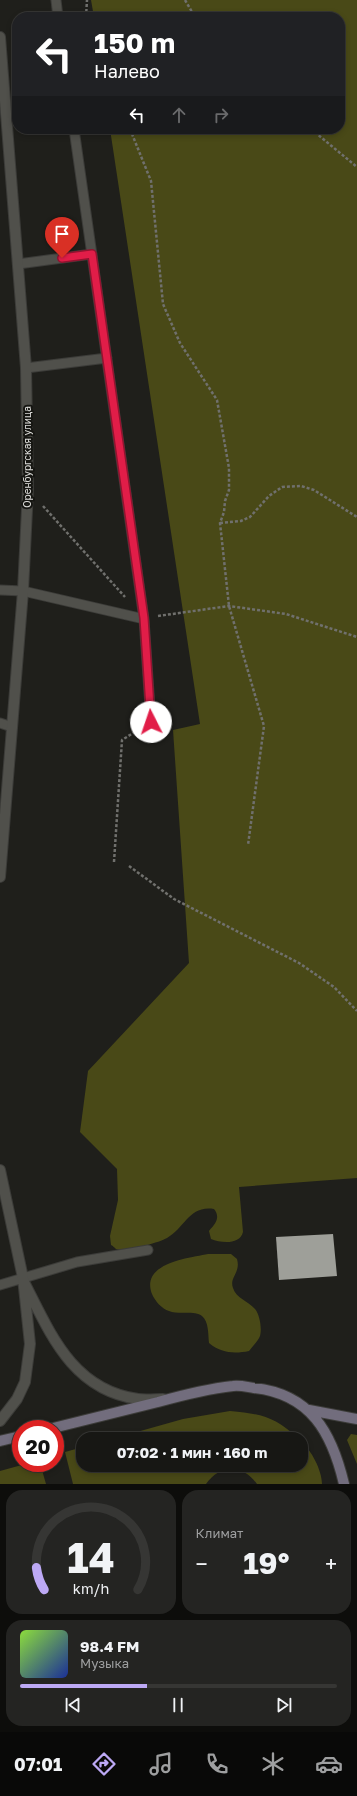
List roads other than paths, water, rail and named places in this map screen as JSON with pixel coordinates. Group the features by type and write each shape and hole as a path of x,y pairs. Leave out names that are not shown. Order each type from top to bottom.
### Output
{"main road":[{"path":"64,1425 205,1390 235,1386 273,1391 291,1397 309,1410 325,1432 339,1463 344,1484"},
{"path":"309,1410 357,1419"},
{"path":"0,1441 12,1438"}],"street":[{"name":"Оренбургская улица","path":"0,37 26,368 28,489 23,591 0,877"},
{"path":"0,1170 23,1278 30,1344 25,1382 17,1399 0,1421"},
{"path":"23,1278 54,1340 67,1359 82,1374 98,1385 117,1394 138,1399 166,1400"}],"lane":[{"path":"56,0 57,12"},
{"path":"75,134 144,618 151,722"},
{"path":"18,264 92,254"},
{"path":"26,368 107,358"},
{"path":"0,590 23,591 144,618"},
{"path":"0,723 12,727"},
{"path":"0,1285 77,1262 148,1250"}]}
